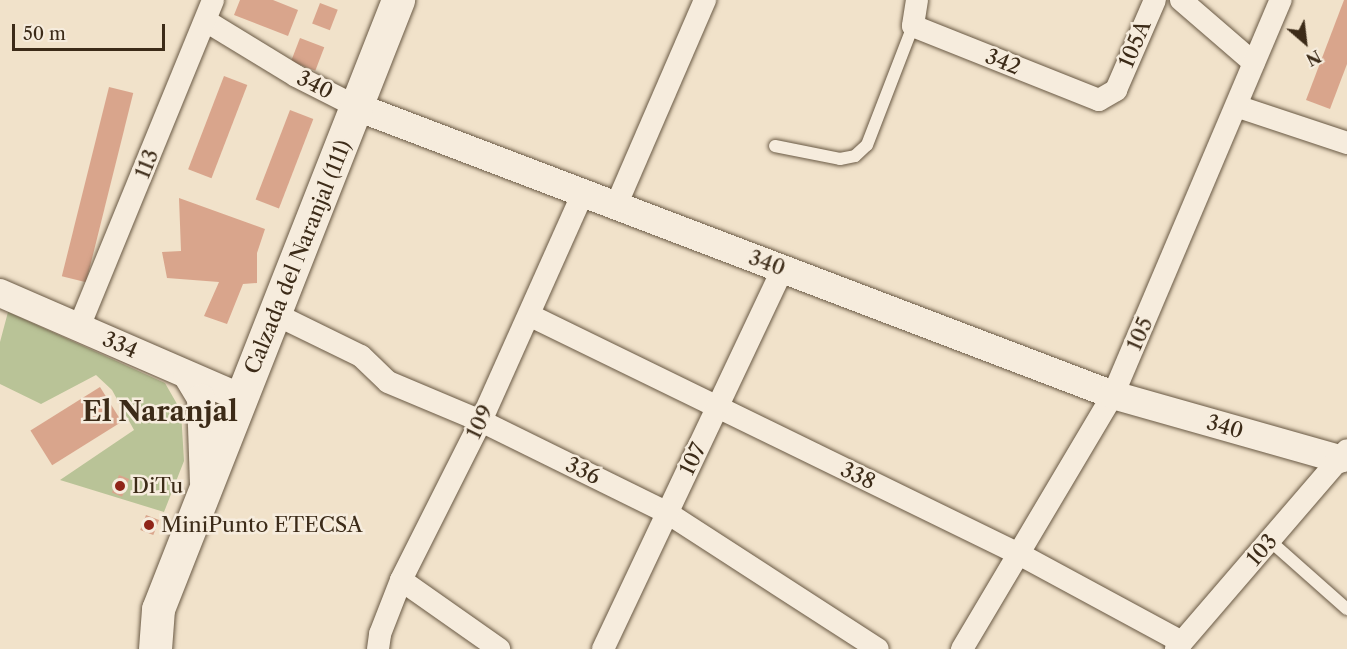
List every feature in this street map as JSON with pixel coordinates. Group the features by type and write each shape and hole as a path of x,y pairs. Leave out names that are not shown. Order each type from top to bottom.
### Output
{"main road":[{"name":"Calzada del Naranjal (111)","path":"155,649 158,609 241,398 277,315 398,0"}],"street":[{"path":"615,208 705,0"},
{"path":"913,26 916,0"},
{"name":"105A","path":"1116,90 1155,0"},
{"path":"1180,0 1254,63"},
{"name":"105","path":"962,649 1113,395 1239,107 1254,63 1281,0"},
{"name":"340","path":"209,10 296,76 357,107 615,208 783,269 1113,395 1344,455"},
{"name":"113","path":"79,327 209,10"},
{"name":"342","path":"913,26 1099,100 1116,90"},
{"path":"1239,107 1347,143"},
{"name":"109","path":"378,649 380,634 401,580 482,421 531,316 582,195"},
{"name":"107","path":"603,649 783,269"},
{"name":"334","path":"0,293 241,398"},
{"name":"336","path":"277,315 361,356 388,382 482,421 666,512 878,649"},
{"name":"338","path":"531,316 1018,554 1179,645"},
{"path":"187,375 201,398 206,436 204,491"},
{"name":"103","path":"1179,645 1344,455"},
{"path":"401,580 499,649"}],"lane":[{"path":"775,146 840,159 855,156 867,145 913,26"},
{"path":"1269,540 1347,609"}],"green space":[{"path":"8,312 165,383 181,411 184,461 164,512 60,480 134,430 112,390 96,375 41,404 0,384 0,342"}],"building":[{"path":"240,0 273,0 298,10 288,36 234,15"},
{"path":"1344,0 1347,0 1347,64 1330,109 1306,100"},
{"path":"320,3 338,10 330,30 312,24"},
{"path":"300,38 324,47 315,71 291,61"},
{"path":"224,76 247,85 212,178 188,169"},
{"path":"109,87 133,93 86,282 62,276"},
{"path":"290,110 313,119 279,209 256,200"},
{"path":"179,198 265,229 257,253 257,283 243,284 227,324 204,316 219,282 167,278 162,252 181,251"},
{"path":"100,387 122,422 52,465 30,430"},
{"name":"DiTu","path":"119,475 129,479 122,497 112,493"},
{"name":"MiniPunto ETECSA","path":"146,515 159,520 153,535 140,530"}],"place":[{"name":"DiTu","path":"120,486"},
{"name":"MiniPunto ETECSA","path":"149,525"}],"district":[{"name":"El Naranjal","path":"160,412"}]}
